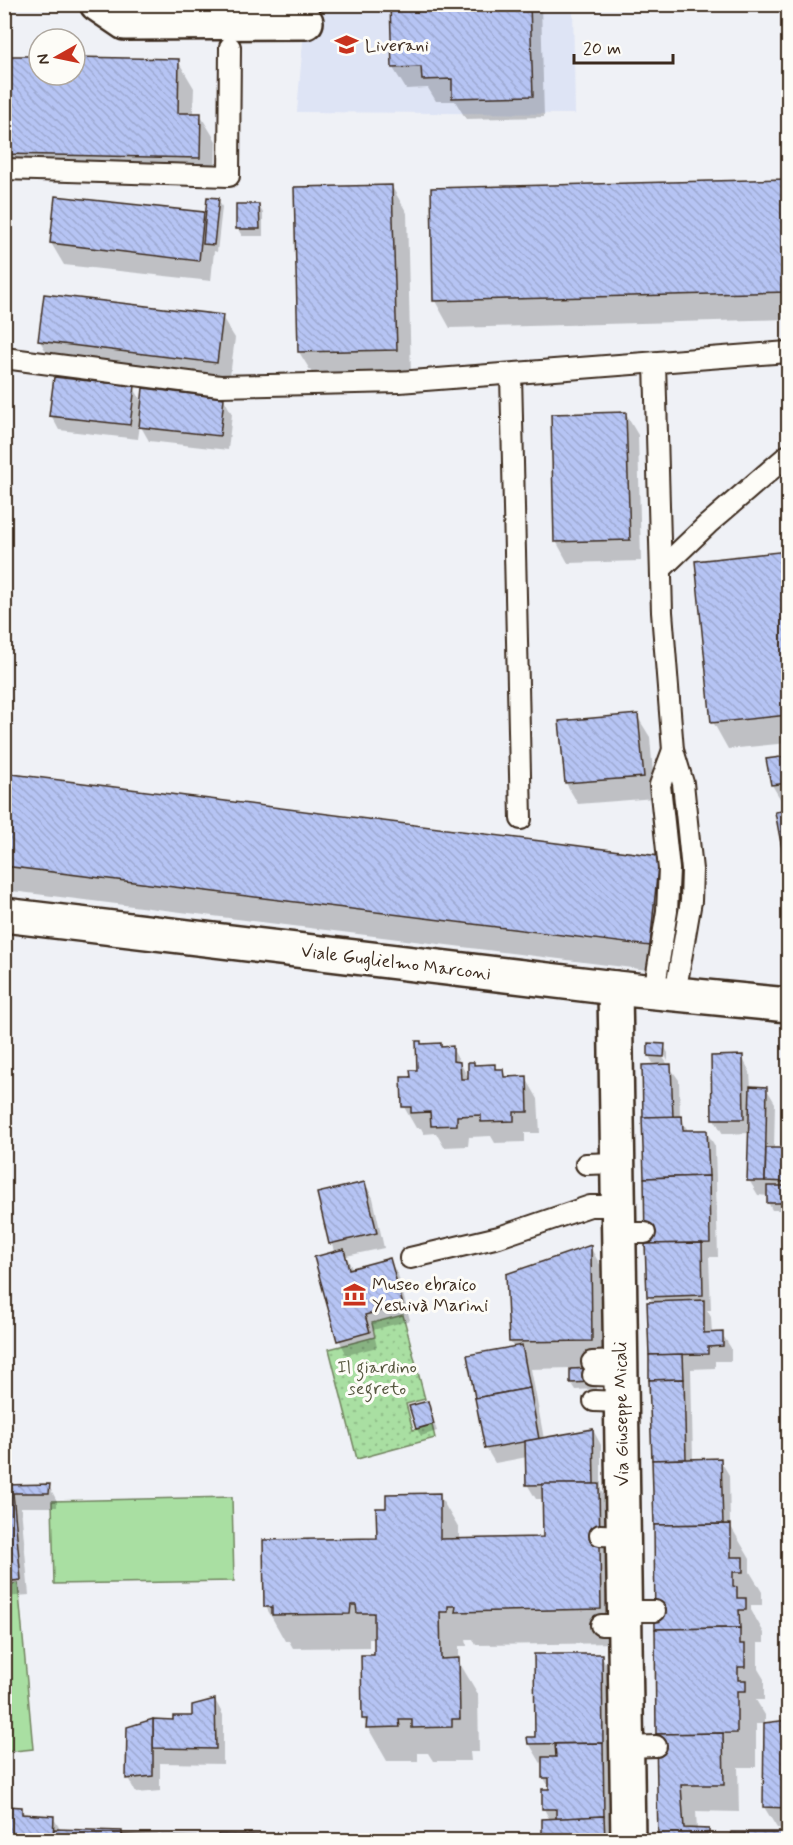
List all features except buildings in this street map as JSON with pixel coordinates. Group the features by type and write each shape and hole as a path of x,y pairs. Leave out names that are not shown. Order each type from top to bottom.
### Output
{"street":[{"path":"97,4 125,23 231,34 306,22"},
{"name":"Viale Guglielmo Marconi","path":"4,915 615,988 789,1005"},
{"name":"Via Giuseppe Micali","path":"615,988 602,1163 627,1224 607,1380 612,1535 626,1618 641,1746 628,1840"}],"lane":[{"path":"4,169 229,176 231,34"},
{"path":"4,358 220,386 399,382 789,352"},
{"path":"656,363 661,569 672,750 660,784 669,869 664,993"},
{"path":"511,374 521,819"},
{"path":"661,569 708,524 789,455"},
{"path":"410,1258 499,1237 590,1206 627,1224"}],"shaded area":[{"name":"Liverani","path":"306,5 390,5 392,68 421,67 422,80 452,79 452,97 533,96 530,5 573,5 575,114 297,112"}],"green space":[{"name":"Il giardino segreto","path":"403,1315 425,1399 406,1404 413,1430 432,1425 435,1438 357,1459 329,1349 375,1337 372,1323"},
{"path":"232,1497 234,1581 54,1584 52,1501"},
{"path":"18,1583 33,1749 5,1752 5,1585"}],"place":[{"name":"Liverani","path":"347,45"},
{"name":"Museo ebraico Yeshivà Marini","path":"354,1294"}]}
